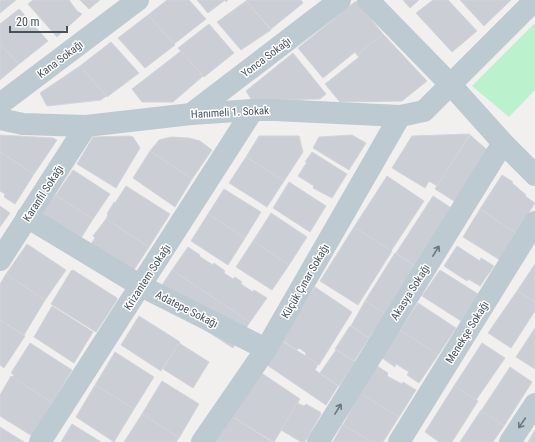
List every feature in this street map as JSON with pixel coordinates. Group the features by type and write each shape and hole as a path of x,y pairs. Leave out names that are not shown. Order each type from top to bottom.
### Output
{"street":[{"name":"Kana Sokağı","path":"0,104 138,0"},
{"name":"Yonca Sokağı","path":"191,114 340,0"},
{"path":"368,0 451,85 503,143 535,175"},
{"path":"451,85 535,0"},
{"name":"Hanımeli 1. Sokak","path":"0,119 23,124 86,126 191,114 252,110 400,116 424,111 451,85"},
{"name":"Krizantem Sokağı","path":"40,442 252,110"},
{"name":"Küçük Çınar Sokağı","path":"202,442 266,349 400,116"},
{"name":"Karanfil Sokağı","path":"0,260 26,217 86,126"},
{"name":"Akasya Sokağı","path":"318,442 503,143"},
{"name":"Adatepe Sokağı","path":"26,217 141,286 266,349"},
{"name":"Menekşe Sokağı","path":"399,442 535,222"},
{"path":"510,442 535,404"}],"green space":[{"path":"535,23 535,90 509,117 472,86"}],"building":[{"path":"0,0 16,0 0,13"},
{"path":"33,0 69,0 77,11 82,14 57,37 28,4"},
{"path":"80,0 100,0 89,9"},
{"path":"167,0 189,0 206,19 174,44 148,15"},
{"path":"197,0 225,0 208,13"},
{"path":"301,0 303,3 271,29 246,1"},
{"path":"403,0 419,0 410,8"},
{"path":"433,0 448,0 477,31 452,52 416,13"},
{"path":"460,0 511,0 484,26"},
{"path":"246,1 271,30 241,50 217,22"},
{"path":"356,1 383,34 357,55 355,52 323,78 298,48"},
{"path":"19,9 48,41 19,64 0,44 0,24"},
{"path":"148,15 175,45 145,68 118,38"},
{"path":"209,24 234,53 204,77 178,48"},
{"path":"383,34 427,81 402,101 340,102 325,84 359,57 357,55"},
{"path":"111,42 139,73 107,97 80,66"},
{"path":"0,44 19,64 0,80"},
{"path":"181,51 203,76 173,102 142,102 132,89"},
{"path":"293,53 326,94 320,99 255,100 253,102 246,91"},
{"path":"80,66 106,96 101,100 47,106 40,93"},
{"path":"470,134 437,186 429,181 425,188 392,168 412,136"},
{"path":"0,135 53,138 57,140 34,174 0,152"},
{"path":"352,135 366,143 349,170 313,148 319,137"},
{"path":"470,135 492,154 457,203 435,189"},
{"path":"259,136 299,136 303,152 284,181 246,157"},
{"path":"93,137 133,137 140,148 116,188 77,164"},
{"path":"171,137 189,138 200,141 212,150 192,179 150,151 159,140"},
{"path":"150,151 192,179 175,207 133,178"},
{"path":"0,152 34,174 15,204 4,197 5,194 0,191"},
{"path":"312,152 347,174 332,198 313,188 314,186 298,176"},
{"path":"246,157 284,181 267,207 229,183"},
{"path":"73,170 110,194 93,219 55,196"},
{"path":"502,175 513,182 512,183 526,195 525,196 535,203 516,233 480,209"},
{"path":"387,176 424,201 391,251 354,227"},
{"path":"289,182 326,206 310,232 273,208"},
{"path":"126,186 170,214 149,247 106,219 107,214 114,202 115,203"},
{"path":"224,189 261,212 245,238 208,214"},
{"path":"55,195 93,219 76,246 37,221"},
{"path":"433,196 453,209 415,266 396,253"},
{"path":"0,206 10,213 0,227"},
{"path":"480,209 516,233 500,260 463,237"},
{"path":"271,213 307,237 289,265 253,241"},
{"path":"208,214 245,238 228,265 191,241"},
{"path":"106,219 149,247 128,279 86,251 95,238 93,236"},
{"path":"354,227 392,251 358,305 320,281"},
{"path":"253,241 289,265 272,290 236,267"},
{"path":"27,244 66,270 45,300 6,274"},
{"path":"457,246 480,261 481,258 494,266 480,286 468,279 467,281 444,266"},
{"path":"188,247 213,265 214,263 225,271 224,273 233,279 235,277 242,282 241,284 253,292 254,290 267,298 250,322 172,270"},
{"path":"395,253 415,266 385,314 365,301"},
{"path":"535,264 535,302 517,291"},
{"path":"73,270 117,298 96,332 51,304"},
{"path":"172,270 250,322 233,348 154,297"},
{"path":"440,270 478,294 461,321 422,296"},
{"path":"6,274 45,300 24,335 0,320 0,284"},
{"path":"315,287 352,312 319,365 305,356 306,353 299,348 297,350 282,340"},
{"path":"517,291 535,302 535,311 511,348 488,333"},
{"path":"365,301 386,314 369,338 351,326"},
{"path":"418,303 456,328 438,355 400,330"},
{"path":"52,306 93,332 74,363 34,337"},
{"path":"139,316 180,342 161,371 121,345"},
{"path":"0,320 25,336 4,368 0,365"},
{"path":"350,326 369,338 354,361 335,349"},
{"path":"535,328 535,369 516,357"},
{"path":"400,330 438,355 419,383 407,375 409,372 396,364 395,367 382,358"},
{"path":"282,341 318,364 315,370 338,386 326,405 267,365"},
{"path":"30,343 72,370 52,403 12,377 14,375 11,373"},
{"path":"179,343 209,362 193,388 163,369"},
{"path":"482,343 505,358 476,400 454,386"},
{"path":"336,350 355,362 339,386 320,373"},
{"path":"115,352 154,377 134,409 95,385"},
{"path":"377,366 388,373 387,376 402,384 403,382 416,390 399,417 359,393"},
{"path":"510,367 532,382 504,426 481,411"},
{"path":"260,372 300,399 274,442 231,416"},
{"path":"11,376 52,403 32,436 0,416 0,395"},
{"path":"162,381 199,404 179,438 142,414"},
{"path":"95,385 134,409 114,442 76,417"},
{"path":"454,386 478,401 452,442 439,442 425,432"},
{"path":"360,393 399,417 383,442 372,442 343,425"},
{"path":"297,403 304,406 306,404 321,414 305,442 301,442 281,430"},
{"path":"481,410 504,426 493,442 460,442"},
{"path":"142,414 179,438 176,442 124,442"},
{"path":"231,416 272,442 215,442"},
{"path":"72,424 101,442 61,442"},
{"path":"343,425 372,442 333,442"},
{"path":"0,427 24,442 0,442"},
{"path":"535,430 535,442 528,442"}]}
